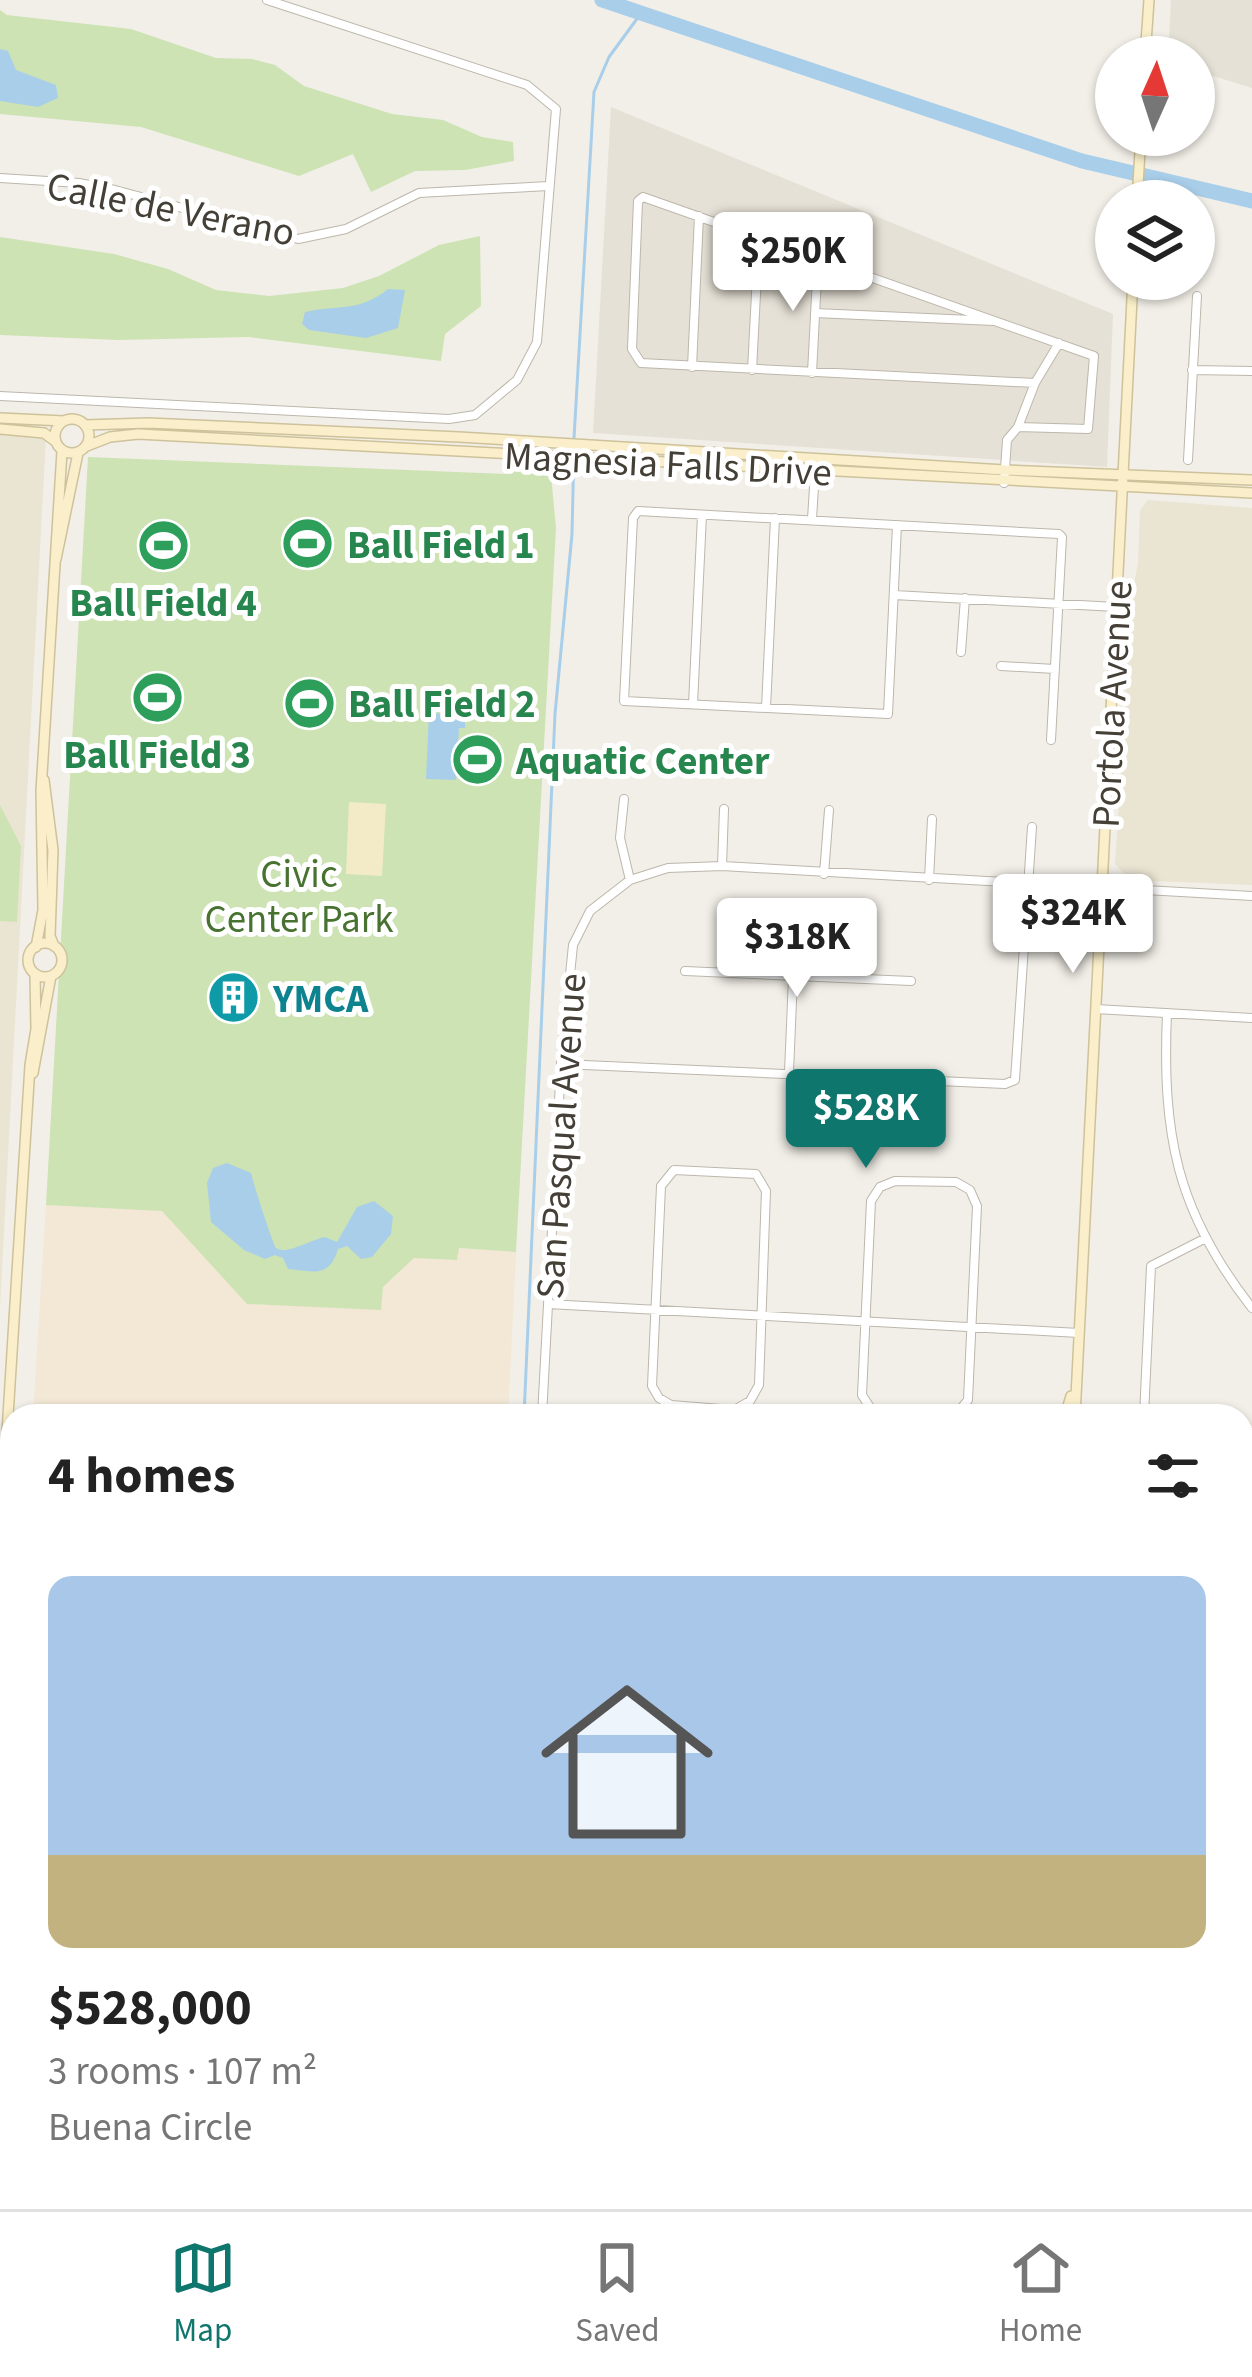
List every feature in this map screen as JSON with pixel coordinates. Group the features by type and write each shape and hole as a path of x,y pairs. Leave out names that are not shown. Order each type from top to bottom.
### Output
{"street":[{"path":"0,396 449,419 475,415 517,380 537,342 556,109 527,85 266,0"},
{"path":"1146,36 1149,0"},
{"name":"Calle de Verano","path":"0,178 79,182 298,239 346,229 419,193 548,186"},
{"path":"1018,427 1083,431 1091,425 1094,356 699,216 643,197 638,201 634,356 649,365 1035,383"},
{"path":"692,367 699,216"},
{"path":"752,370 759,237"},
{"path":"812,373 818,257"},
{"name":"Portola Avenue","path":"1076,1404 1132,300"},
{"path":"1188,460 1197,300"},
{"path":"815,313 1004,322"},
{"path":"1004,483 1006,440 1018,427 1035,383 1060,343"},
{"path":"1192,370 1252,371"},
{"path":"0,418 76,419 89,435 56,560"},
{"path":"10,1404 31,1078 35,974 28,960 36,947 43,910 40,824 56,560 56,429 64,421"},
{"name":"Magnesia Falls Drive","path":"85,425 148,423 553,449 590,444 1005,470 1252,493"},
{"path":"0,429 44,433 58,446 82,449"},
{"name":"Magnesia Falls Drive","path":"82,449 110,437 138,434 497,454 507,448 542,448 590,457 1004,483 1252,480"},
{"path":"812,519 815,471"},
{"path":"897,525 888,714 624,701 634,513 812,519 1059,534 1052,740"},
{"path":"693,704 702,515"},
{"path":"766,708 775,518"},
{"path":"894,595 1116,607"},
{"path":"962,652 965,598"},
{"path":"1001,666 1055,669"},
{"path":"35,974 51,976 60,970 63,959 50,936 53,850 44,780"},
{"path":"624,799 620,838 630,880"},
{"path":"722,866 724,809"},
{"path":"824,874 829,810"},
{"path":"929,880 932,819"},
{"path":"562,1064 1005,1084 1015,1080 1032,827"},
{"name":"San Pasqual Avenue","path":"543,1404 573,945 590,911 630,880 668,868 722,866 1252,896"},
{"path":"36,947 54,946"},
{"path":"685,971 911,981"},
{"path":"31,1078 44,1032 51,976"},
{"path":"789,1072 793,978"},
{"path":"1094,1009 1252,1018"},
{"path":"1167,1013 1164,1084 1172,1151 1204,1239 1252,1309"},
{"path":"669,1404 652,1386 661,1186 674,1170 756,1174 766,1191 758,1385 745,1404"},
{"path":"868,1404 862,1395 871,1201 880,1187 895,1180 956,1182 970,1190 977,1206 965,1404"},
{"path":"1145,1404 1151,1266 1204,1239"},
{"path":"548,1304 1079,1333"},
{"path":"1069,1404 1077,1379"}],"shaded area":[{"path":"1171,0 1252,0 1252,88 1215,77 1215,36 1169,36"},
{"path":"611,107 1113,314 1107,467 593,433"},
{"path":"0,433 46,436 0,1307"},
{"path":"1148,500 1252,508 1252,885 1130,880 1115,864 1132,592 1140,510"},
{"path":"46,1205 162,1210 248,1304 381,1309 383,1287 414,1258 457,1260 458,1248 516,1252 509,1404 34,1404"}],"green space":[{"path":"0,10 7,15 131,29 216,58 275,65 304,86 392,114 443,120 482,137 513,142 514,161 465,170 415,171 371,192 353,154 299,176 141,127 0,114"},
{"path":"480,236 481,306 445,334 441,361 249,337 118,340 0,335 0,237 114,254 168,269 216,290 269,296 343,288 379,276 439,245"},
{"name":"Civic Center Park","path":"88,457 506,474 512,463 550,464 556,528 516,1252 459,1248 457,1260 414,1258 383,1287 381,1310 247,1304 162,1211 46,1205"},
{"path":"0,805 21,846 17,922 0,921"}],"sand":[{"path":"349,802 386,804 382,876 346,874"}],"water":[{"path":"0,49 8,51 16,70 56,85 58,98 38,107 0,101"},
{"path":"388,289 405,290 398,328 366,338 309,330 302,324 305,312 358,305"},
{"path":"429,713 465,715 465,728 459,728 456,780 426,779"},
{"path":"227,1163 251,1173 277,1249 325,1237 337,1242 357,1207 374,1201 393,1216 391,1234 372,1257 361,1259 347,1246 338,1249 330,1265 319,1271 288,1269 283,1258 265,1259 244,1250 211,1222 207,1183 213,1168"}],"waterway":[{"path":"602,0 1082,161 1252,201"},
{"path":"574,438 594,92 609,57 642,12"},
{"path":"525,1404 555,714 572,534 574,448"}],"place":[{"name":"Ball Field 1","path":"308,544"},
{"name":"Ball Field 4","path":"163,545"},
{"name":"Ball Field 3","path":"157,697"},
{"name":"Ball Field 2","path":"309,703"},
{"name":"Aquatic Center","path":"477,760"},
{"name":"YMCA","path":"234,998"}]}
